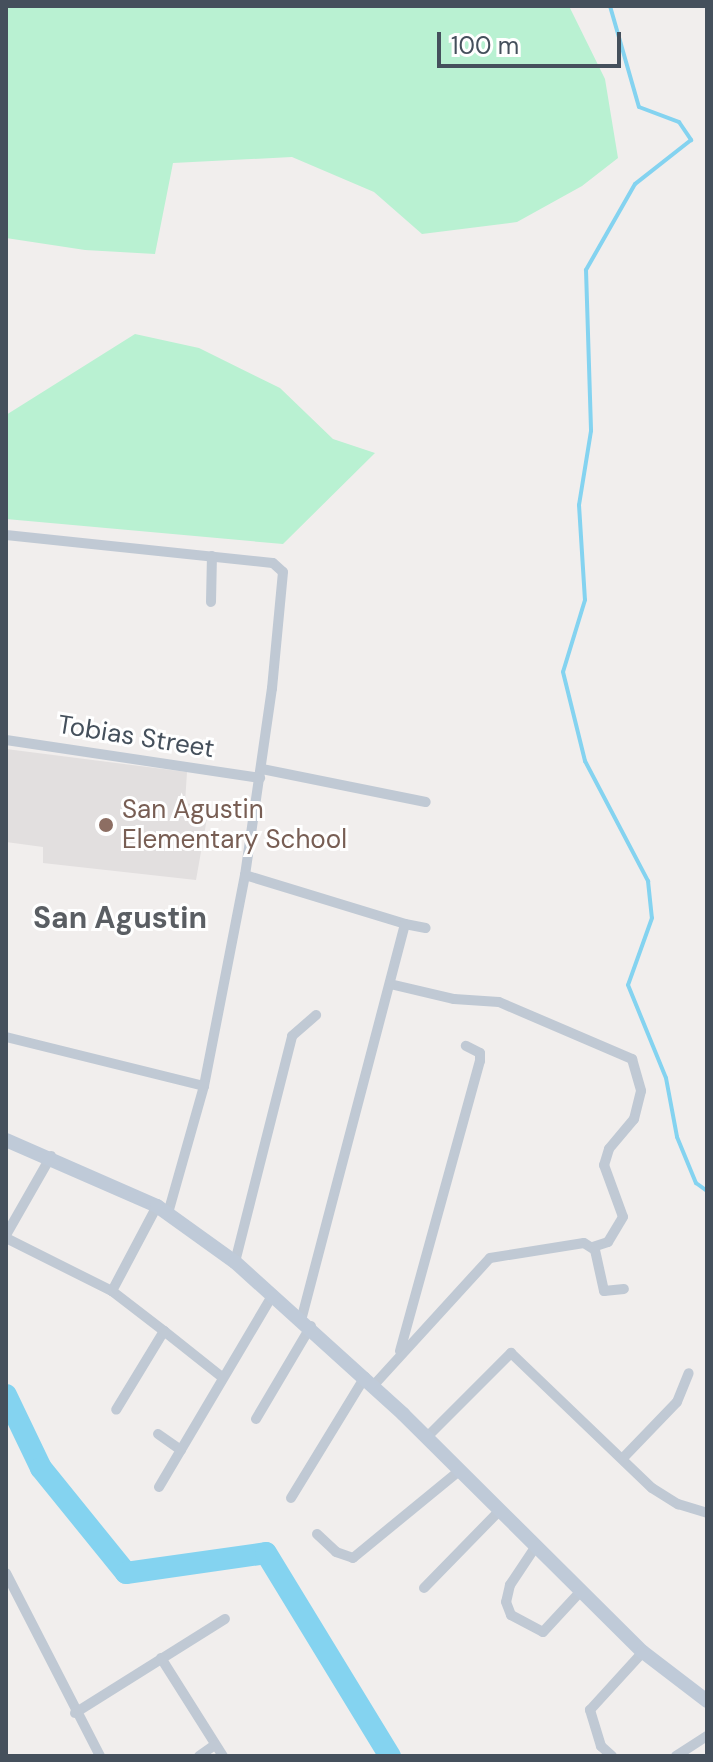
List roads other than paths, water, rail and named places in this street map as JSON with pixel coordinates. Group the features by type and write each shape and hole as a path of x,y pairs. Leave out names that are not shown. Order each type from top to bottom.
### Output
{"street":[{"path":"6,535 273,563 283,572 261,774 245,875 204,1086 163,1209 112,1291"},
{"path":"211,602 212,556"},
{"name":"Tobias Street","path":"6,740 261,774 426,802"},
{"path":"245,875 426,928"},
{"path":"256,1419 306,1322 405,924"},
{"path":"291,1498 369,1382 398,1357 484,1260 584,1243 593,1247 608,1242 623,1217 604,1165 609,1149 634,1119 641,1091 632,1059 499,1002 443,998 390,984"},
{"path":"235,1262 292,1036 316,1015"},
{"path":"6,1037 204,1086"},
{"path":"398,1357 480,1061 480,1053 466,1046"},
{"path":"6,1140 51,1156 163,1209 235,1262 306,1322 427,1437 643,1652 707,1701"},
{"path":"51,1156 6,1237 112,1291 223,1378"},
{"path":"593,1247 604,1291 624,1289"},
{"path":"159,1487 273,1294"},
{"path":"116,1410 164,1331"},
{"path":"427,1437 511,1353 664,1498 707,1513"},
{"path":"624,1457 677,1402 689,1373"},
{"path":"158,1434 181,1450"},
{"path":"317,1534 336,1552 353,1558 460,1470"},
{"path":"424,1588 500,1510"},
{"path":"536,1546 510,1585 506,1602 511,1615 543,1632 581,1591"},
{"path":"6,1573 75,1713 100,1756"},
{"path":"75,1713 225,1619"},
{"path":"612,1756 601,1746 590,1710 643,1652"},
{"path":"161,1658 223,1756"},
{"path":"676,1756 707,1736"},
{"path":"199,1756 215,1745"}],"waterway":[{"path":"610,6 639,107 679,122 691,140 635,184 586,270 591,431 579,505 585,600 563,672 585,761 648,881 652,918 628,985 666,1078 677,1137 696,1183 707,1191"},
{"path":"6,1395 41,1468 126,1573 266,1553 390,1756"}],"place":[{"name":"San Agustin Elementary School","path":"106,825"}],"district":[{"name":"San Agustin","path":"120,918"}]}
